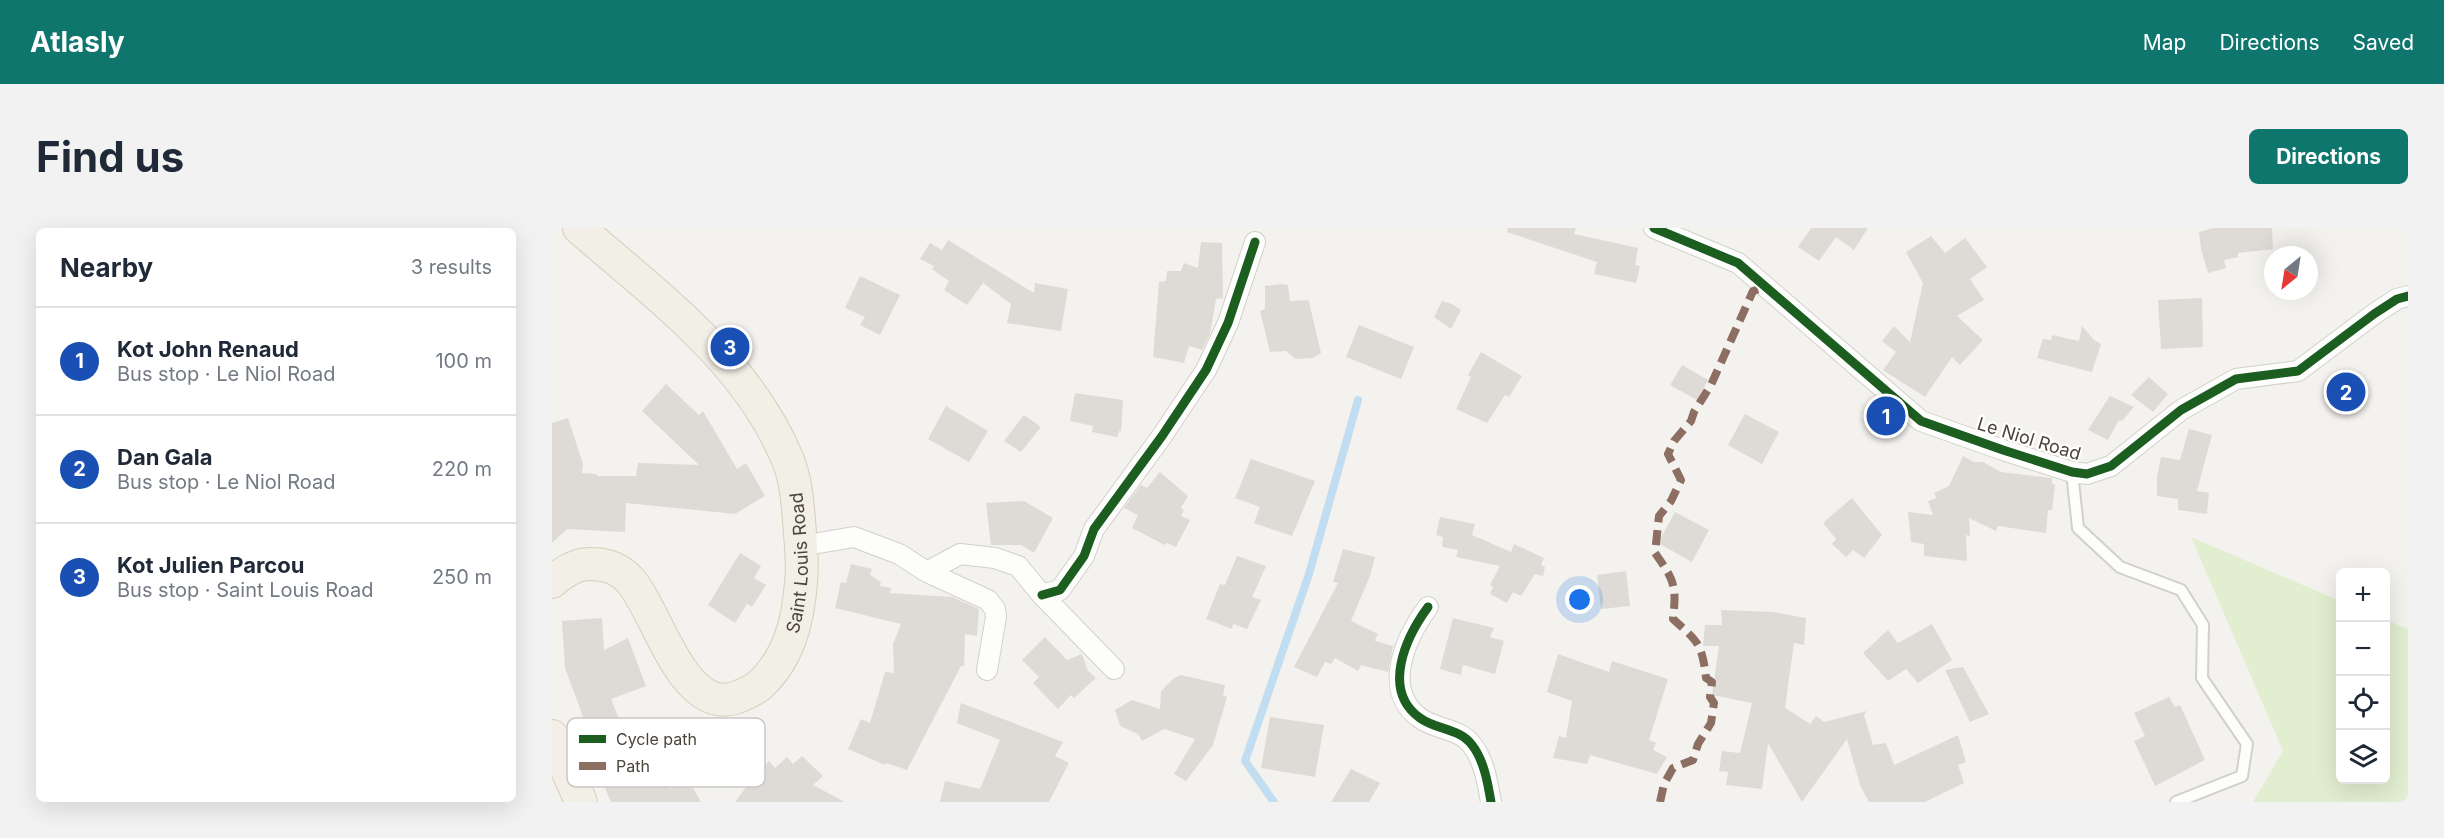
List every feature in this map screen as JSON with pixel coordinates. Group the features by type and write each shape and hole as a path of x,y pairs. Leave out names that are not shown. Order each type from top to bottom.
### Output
{"main road":[{"name":"Saint Louis Road","path":"552,582 573,568 586,564 612,567 628,579 640,594 685,676 696,688 717,700 729,701 759,687 774,669 786,649 798,617 803,564 798,498 788,459 753,395 734,370 697,332 579,228"},
{"path":"552,736 567,770"},
{"path":"574,787 581,802"}],"street":[{"name":"Le Niol Road","path":"1654,228 1738,263 1921,420 2003,450 2072,472 2087,474 2111,466 2181,410 2236,379 2298,371 2374,314 2397,299 2408,296"},
{"path":"1042,595 1060,590 1084,556 1094,529 1162,436 1206,369 1228,323 1255,242"},
{"path":"801,546 854,537 899,554 927,572 988,600 995,609 996,617 987,670"},
{"path":"927,572 960,554 995,558 1018,566 1042,595 1114,669"},
{"path":"1428,607 1412,628 1398,668 1402,699 1419,718 1461,735 1473,746 1488,786 1491,802"}],"lane":[{"path":"2072,472 2078,528 2120,567 2181,590 2203,625 2202,678 2247,744 2242,776 2176,802"}],"green space":[{"path":"2191,537 2336,599 2336,784 2390,784 2390,622 2408,629 2408,802 2253,802 2283,751"}],"building":[{"path":"1508,228 1576,228 1574,234 1638,248 1635,265 1640,266 1636,283 1594,274 1597,262 1507,232"},
{"path":"1811,228 1868,228 1854,250 1836,237 1819,261 1798,247"},
{"path":"2214,228 2272,228 2273,246 2264,246 2264,250 2238,253 2238,257 2224,260 2226,268 2208,273 2199,232"},
{"path":"1931,236 1945,253 1965,238 1987,267 1970,279 1984,300 1957,316 1983,340 1960,365 1952,357 1925,397 1883,370 1896,352 1882,341 1894,326 1910,342 1923,283 1906,252"},
{"path":"948,240 1034,293 1035,283 1068,289 1061,331 1007,323 1011,304 983,283 967,305 944,290 949,281 932,269 934,266 920,259 930,243 942,250"},
{"path":"1201,242 1222,243 1223,298 1216,299 1210,334 1202,350 1189,346 1184,363 1153,357 1159,282 1166,281 1167,271 1181,271 1184,263 1198,268"},
{"path":"860,276 900,295 880,335 860,325 865,317 845,308"},
{"path":"1288,285 1290,301 1308,300 1309,302 1321,353 1312,358 1296,359 1286,351 1270,352 1260,311 1265,309 1265,286"},
{"path":"2202,298 2203,347 2161,349 2158,300"},
{"path":"1442,301 1461,310 1451,329 1434,317"},
{"path":"1359,325 1414,347 1401,379 1346,357"},
{"path":"2082,326 2094,340 2101,344 2092,372 2037,358 2043,339 2051,340 2052,335 2079,341"},
{"path":"1481,352 1522,376 1509,397 1505,395 1487,423 1456,409 1471,377 1468,375"},
{"path":"1682,365 1708,380 1697,400 1670,385"},
{"path":"2149,377 2168,394 2153,412 2131,395"},
{"path":"666,384 699,415 703,411 737,469 746,463 765,496 735,514 626,503 625,532 567,529 552,543 552,423 568,418 583,464 582,473 597,474 597,476 636,476 638,463 699,465 642,411"},
{"path":"1075,393 1123,400 1121,431 1117,437 1092,432 1093,426 1070,421"},
{"path":"2110,396 2134,407 2122,421 2119,420 2108,440 2088,430"},
{"path":"946,406 988,431 969,462 928,439"},
{"path":"1745,414 1779,432 1762,464 1728,445"},
{"path":"1024,415 1041,427 1021,452 1004,441"},
{"path":"2189,429 2212,435 2197,491 2209,493 2207,514 2178,510 2178,499 2157,496 2157,476 2161,457 2180,460"},
{"path":"1963,456 1974,462 1983,462 2001,472 2052,478 2052,484 2055,484 2052,510 2048,510 2046,533 1998,526 1996,531 1969,518 1970,536 1966,535 1967,561 1924,556 1924,544 1911,542 1908,512 1933,515 1928,501 1937,498 1934,493 1949,486"},
{"path":"1251,459 1315,481 1292,536 1254,523 1260,507 1235,498"},
{"path":"1160,472 1188,496 1181,508 1184,510 1181,516 1190,520 1176,547 1167,543 1165,545 1132,528 1138,515 1124,508 1141,485 1147,488"},
{"path":"1852,498 1882,535 1864,558 1853,550 1846,557 1832,544 1836,539 1823,523"},
{"path":"1024,501 1053,518 1034,553 1021,545 991,545 986,503"},
{"path":"1675,512 1709,530 1692,562 1658,543"},
{"path":"1440,517 1475,524 1472,535 1511,552 1514,544 1544,558 1541,565 1545,567 1543,576 1535,574 1521,596 1513,592 1507,603 1490,594 1493,587 1490,585 1500,566 1456,557 1458,550 1442,547 1443,537 1436,535"},
{"path":"1343,549 1375,557 1370,576 1351,621 1378,634 1375,641 1393,646 1388,672 1361,665 1358,671 1335,658 1331,664 1325,662 1317,677 1294,667 1338,583 1333,582"},
{"path":"740,553 761,566 754,578 766,585 752,607 747,604 735,623 708,605"},
{"path":"1237,556 1266,566 1252,597 1261,600 1247,629 1233,624 1232,629 1206,619 1220,584 1225,585"},
{"path":"851,564 872,569 870,575 881,582 880,586 891,588 890,593 952,597 979,609 977,636 965,634 964,666 961,666 907,770 886,763 885,765 848,749 861,719 870,723 885,672 894,673 893,644 901,624 835,608 841,582 846,583"},
{"path":"1626,571 1630,606 1601,609 1597,575"},
{"path":"1721,610 1773,612 1806,618 1804,645 1794,643 1785,708 1810,724 1816,716 1824,722 1867,711 1864,715 1873,745 1886,743 1894,765 1958,735 1966,762 1958,765 1964,783 1925,802 1869,802 1860,785 1847,739 1802,802 1768,743 1762,789 1726,785 1728,772 1719,771 1722,751 1740,753 1752,703 1712,695 1719,646 1703,646 1705,625 1722,625"},
{"path":"602,618 604,650 628,638 646,686 611,699 619,718 584,718 565,668 562,621"},
{"path":"1453,618 1494,628 1490,637 1504,641 1495,674 1463,665 1461,675 1440,669"},
{"path":"1932,624 1952,660 1918,683 1906,669 1888,681 1863,653 1888,630 1898,643"},
{"path":"1045,637 1067,660 1082,654 1088,671 1096,678 1074,698 1071,695 1058,709 1033,683 1039,677 1022,660"},
{"path":"1558,654 1609,672 1612,661 1668,679 1649,740 1656,743 1653,750 1667,757 1657,774 1590,755 1587,764 1553,758 1559,736 1566,738 1572,701 1547,692"},
{"path":"1963,667 1989,714 1970,722 1945,670"},
{"path":"1181,675 1225,685 1223,695 1227,697 1213,745 1186,781 1174,774 1195,739 1164,729 1142,741 1138,734 1120,726 1115,710 1132,700 1160,709 1161,691 1174,678"},
{"path":"2169,697 2175,707 2180,705 2205,760 2155,786 2134,741 2145,736 2134,713"},
{"path":"961,703 1063,742 1055,756 1069,763 1049,802 940,802 945,781 980,789 1000,740 957,723"},
{"path":"1270,717 1324,725 1315,777 1261,768"},
{"path":"802,756 823,776 813,785 845,802 735,802 746,787 765,787 765,765 769,761 775,768 787,757 793,764"},
{"path":"1351,769 1380,783 1369,802 1331,802"},
{"path":"605,787 669,787 670,789 693,787 701,802 611,802"}],"waterway":[{"path":"1274,802 1245,761 1309,574 1358,400"}],"marked path":[{"path":"1660,802 1664,784 1673,768 1693,760 1698,744 1711,723 1714,703 1710,697 1712,682 1706,678 1700,650 1693,639 1673,619 1675,598 1673,583 1655,553 1659,516 1671,501 1681,480 1668,454 1674,441 1691,421 1711,385 1753,291 1766,287"}],"cycle path":[{"path":"1654,228 1738,263 1921,421 2003,450 2072,472 2087,474 2111,466 2181,410 2236,379 2298,371 2374,314 2397,299 2408,296"},
{"path":"1042,595 1060,590 1084,556 1094,529 1162,436 1206,370 1228,323 1255,242"},
{"path":"1428,607 1412,633 1401,663 1402,693 1408,706 1420,718 1461,735 1472,745 1482,765 1491,802"}],"place":[{"name":"Kot Julien Parcou","path":"730,347"},
{"name":"Dan Gala","path":"2346,392"},
{"name":"Kot John Renaud","path":"1886,416"}]}
